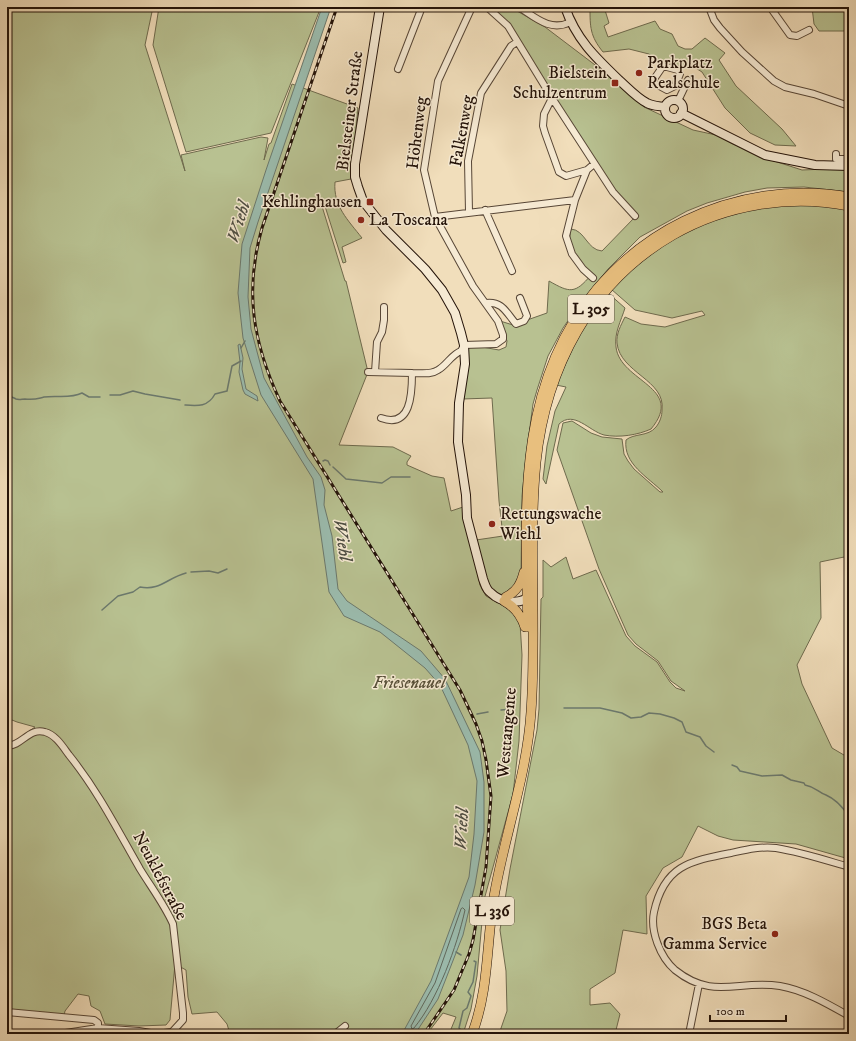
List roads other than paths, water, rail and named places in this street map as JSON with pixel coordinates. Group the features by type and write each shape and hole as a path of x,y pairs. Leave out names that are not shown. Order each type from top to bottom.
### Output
{"main road":[{"name":"Bielsteiner Straße","path":"380,7 355,164 355,177 363,201 369,210 386,230 425,268 442,290 454,313 464,345 465,364 459,403 458,442 471,518 471,528 483,580 488,591 502,598"},
{"path":"565,7 577,34 595,58 646,103 665,107"},
{"path":"670,100 678,101 682,106 681,113 676,117 670,117 666,113 665,107 670,100"},
{"path":"681,113 765,155 815,165 849,166"},
{"name":"Westtangente","path":"519,788 526,718 528,637 526,526 528,477 532,435 540,401 549,372 561,343 579,312 601,285 626,260 654,239 678,224 717,208 751,198 787,194 816,194 849,198"},
{"name":"Westtangente","path":"519,788 526,756 531,717 534,610 533,520 538,448 543,420 555,380 568,348 581,324 600,297 624,271 652,249 688,227 714,216 756,205 785,202 814,202 849,206"},
{"name":"L 305","path":"502,598 512,594 518,588 526,565"},
{"path":"502,598 520,602 527,599 533,591"},
{"name":"L 336","path":"502,598 519,613 528,637"},
{"path":"527,599 534,610"},
{"name":"L 336","path":"472,1034 479,1013 485,986 496,889 519,788"}],"street":[{"path":"398,68 422,7"},
{"name":"Höhenweg","path":"464,345 496,344 503,339 498,321 486,302 473,286 435,217 424,170 438,81 472,7"},
{"path":"487,7 508,26 594,164 613,192 635,216"},
{"path":"519,7 547,24 559,26 571,22"},
{"path":"709,7 714,20 720,28 742,52 774,81 785,87 814,94 849,106"},
{"path":"770,7 790,35 797,36 809,30"},
{"name":"Falkenweg","path":"469,212 468,161 481,93 511,46 517,42"},
{"path":"663,66 678,70 680,74 676,86 667,90 652,82 663,66"},
{"path":"678,101 688,80"},
{"path":"552,98 544,114 543,126 559,172 566,176 587,170 594,164"},
{"path":"836,154 836,159 849,159"},
{"path":"587,170 575,200 566,236 572,254 583,269 594,278"},
{"path":"435,217 575,200"},
{"path":"485,210 512,271"},
{"name":"Höhenweg","path":"486,302 499,304 516,324 524,321 527,316 520,298"},
{"path":"375,372 377,342 382,332 384,307"},
{"path":"368,372 430,373 439,370 455,354 461,352 464,345"},
{"path":"381,418 394,421 404,415 412,391 412,373"},
{"name":"Neuklefstraße","path":"7,746 14,744 35,731 49,734 60,744 80,768 103,802 140,869 168,913 173,924 183,1008 183,1020 172,1032 164,1034 98,1028 59,1034"},
{"path":"849,867 800,853 774,848 752,849 702,858 682,866 667,880 658,896 653,914 654,932 659,946 670,964 685,977 699,984 724,988 763,985 794,989 849,1016"},
{"path":"690,1034 699,984"},
{"path":"7,1012 94,1020 98,1024 98,1028"},
{"path":"335,1034 345,1026"}],"water":[{"path":"322,7 331,7 250,248 248,297 251,329 264,378 307,457 321,477 325,490 324,505 332,536 338,589 347,601 421,651 445,679 480,752 484,782 484,832 475,885 463,935 438,999 415,1034 402,1034 431,981 469,877 474,834 477,781 468,745 440,685 425,668 380,632 344,616 329,592 313,479 261,395 243,338 238,293 242,244"},
{"path":"240,344 243,358 242,369 246,389 257,396 258,401 245,394 243,390 239,372 240,362 238,345"}],"waterway":[{"path":"241,348 245,341"},
{"path":"185,405 202,405 209,401 215,394 227,391 232,366 241,361"},
{"path":"110,395 120,395 133,391 180,400"},
{"path":"7,396 17,399 33,399 49,396 73,396 82,393 89,397 100,397"},
{"path":"323,461 328,461 330,465"},
{"path":"333,467 346,479 382,483 391,477 410,477"},
{"path":"191,572 209,571 218,573 227,569"},
{"path":"102,610 118,596 133,592 140,587 147,588 158,586 186,573"},
{"path":"564,708 600,708 622,713 631,718 641,717 649,713 674,718 682,722 686,732 700,737 706,746 714,752"},
{"path":"501,710 512,709"},
{"path":"477,714 488,712"},
{"path":"732,765 737,767 740,771 762,776 782,775 791,780 804,783 805,785 814,788 832,798 846,812 849,813"},
{"path":"456,952 461,955"},
{"path":"459,1034 461,1030 459,1028 463,1011 467,1008 471,996 468,992 473,982 476,962 474,961"}],"railway":[{"path":"337,7 262,228 256,251 253,273 254,316 263,358 280,401 460,690 476,724 482,741 491,796 486,867 473,940 469,954 454,990 424,1034"}],"place":[{"name":"Parkplatz Realschule","path":"639,73"},
{"name":"Bielstein Schulzentrum","path":"615,83"},
{"name":"Kehlinghausen","path":"370,202"},
{"name":"La Toscana","path":"361,220"},
{"name":"Rettungswache Wiehl","path":"492,524"},
{"name":"BGS Beta Gamma Service","path":"775,934"}],"water label":[{"name":"Wiehl","path":"239,222"},
{"name":"Wiehl","path":"342,540"},
{"name":"Wiehl","path":"462,829"}],"park label":[{"name":"Friesenauel","path":"409,683"}]}
